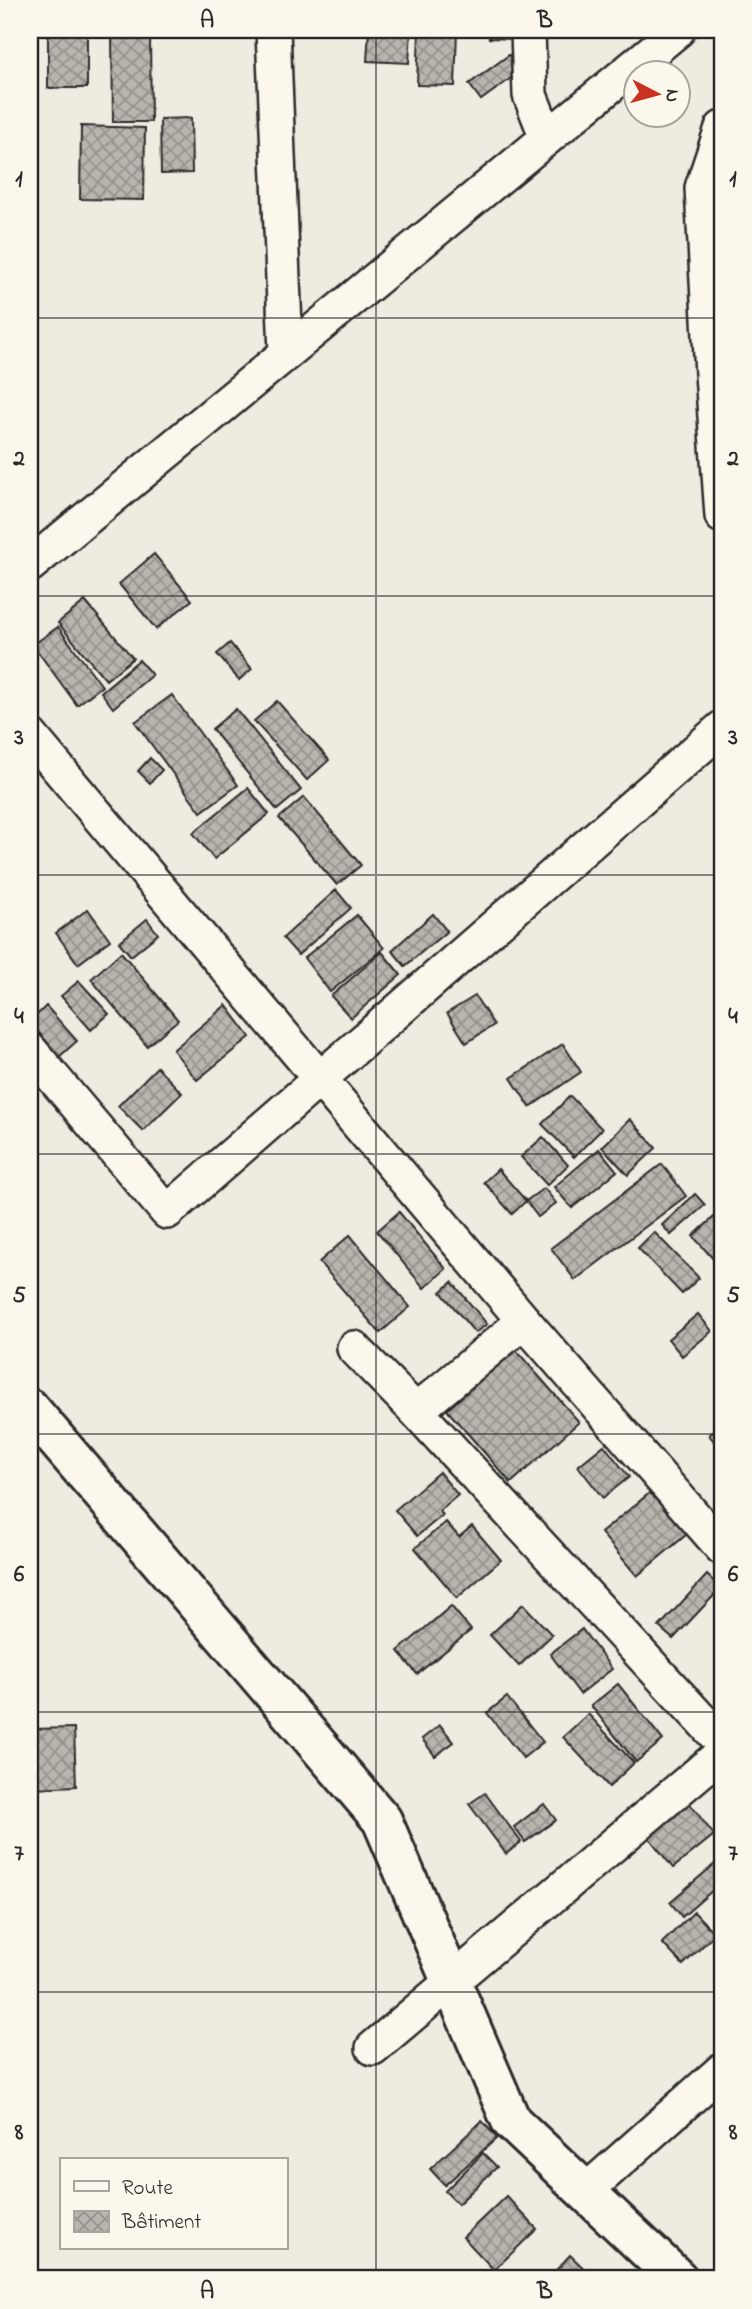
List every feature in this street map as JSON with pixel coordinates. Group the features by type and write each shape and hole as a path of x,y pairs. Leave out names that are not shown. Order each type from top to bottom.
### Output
{"street":[{"path":"273,30 286,353"},
{"path":"528,30 530,95 547,138"},
{"path":"30,565 678,30"},
{"path":"722,128 702,188 722,516"},
{"path":"30,1051 167,1212 722,728"},
{"path":"30,735 524,1321 722,1548"},
{"path":"416,1411 524,1321"},
{"path":"354,1348 416,1411 722,1742"},
{"path":"30,1409 382,1820 511,2121 678,2279"},
{"path":"373,2048 722,1753"},
{"path":"586,2191 722,2070"}],"building":[{"path":"369,30 411,30 409,63 367,61"},
{"path":"419,30 457,30 455,86 417,85"},
{"path":"490,30 515,30 515,39 489,38"},
{"path":"48,33 87,33 87,88 48,88"},
{"path":"112,36 150,36 151,122 113,122"},
{"path":"509,55 521,71 481,100 469,84"},
{"path":"191,118 192,173 161,174 160,119"},
{"path":"81,126 145,128 144,200 80,199"},
{"path":"154,554 192,600 156,629 119,584"},
{"path":"85,601 133,658 106,680 58,623"},
{"path":"58,627 102,686 77,705 33,645"},
{"path":"230,643 252,669 239,680 217,654"},
{"path":"139,660 152,675 113,708 101,692"},
{"path":"172,695 238,785 201,812 135,722"},
{"path":"277,701 329,760 307,780 254,721"},
{"path":"236,709 301,790 277,810 212,729"},
{"path":"150,758 162,770 150,783 138,771"},
{"path":"248,788 269,814 214,859 193,833"},
{"path":"304,797 361,865 337,885 279,818"},
{"path":"336,890 351,908 298,955 283,938"},
{"path":"88,909 110,940 78,964 56,933"},
{"path":"433,914 447,931 405,966 392,950"},
{"path":"357,915 384,948 330,992 304,958"},
{"path":"147,919 158,934 131,956 119,942"},
{"path":"121,952 178,1020 147,1046 91,979"},
{"path":"382,952 401,975 351,1018 331,996"},
{"path":"79,981 109,1014 91,1030 61,996"},
{"path":"475,996 494,1025 466,1043 447,1013"},
{"path":"226,1005 250,1037 197,1080 173,1050"},
{"path":"46,1006 77,1041 59,1057 30,1022"},
{"path":"563,1044 581,1072 530,1107 511,1078"},
{"path":"157,1067 182,1093 143,1131 118,1106"},
{"path":"570,1096 602,1129 574,1157 542,1124"},
{"path":"630,1119 656,1148 628,1175 602,1147"},
{"path":"543,1137 568,1165 547,1185 521,1157"},
{"path":"599,1149 617,1171 572,1208 554,1187"},
{"path":"662,1164 686,1196 575,1280 551,1248"},
{"path":"498,1169 526,1201 512,1214 484,1182"},
{"path":"544,1188 556,1203 538,1217 526,1201"},
{"path":"695,1194 705,1205 671,1235 662,1225"},
{"path":"399,1212 446,1269 424,1288 377,1231"},
{"path":"714,1217 722,1226 722,1269 693,1236"},
{"path":"654,1232 699,1278 682,1294 638,1248"},
{"path":"350,1235 410,1307 380,1333 319,1262"},
{"path":"452,1282 487,1324 475,1333 441,1292"},
{"path":"698,1314 712,1331 682,1356 668,1339"},
{"path":"515,1349 579,1422 511,1483 447,1410"},
{"path":"722,1425 722,1449 721,1450 709,1435"},
{"path":"604,1445 629,1477 603,1498 578,1466"},
{"path":"439,1472 458,1495 439,1511 443,1515 417,1536 395,1510"},
{"path":"652,1491 687,1534 637,1576 601,1533"},
{"path":"446,1522 459,1537 472,1526 501,1560 457,1598 415,1548"},
{"path":"707,1575 721,1588 673,1639 659,1627"},
{"path":"523,1604 552,1635 519,1666 490,1635"},
{"path":"451,1606 471,1630 417,1674 398,1651"},
{"path":"582,1629 612,1669 580,1694 550,1654"},
{"path":"618,1684 663,1740 636,1762 591,1706"},
{"path":"507,1697 543,1742 523,1758 487,1713"},
{"path":"588,1714 634,1763 609,1787 563,1737"},
{"path":"440,1725 454,1742 435,1756 422,1739"},
{"path":"74,1728 76,1786 34,1788 31,1729"},
{"path":"681,1792 714,1835 673,1868 639,1825"},
{"path":"485,1793 521,1842 506,1854 469,1804"},
{"path":"544,1804 556,1820 525,1842 514,1827"},
{"path":"722,1858 722,1882 682,1917 670,1902"},
{"path":"694,1912 715,1934 683,1965 662,1943"},
{"path":"482,2121 497,2138 445,2185 430,2169"},
{"path":"483,2153 497,2167 458,2204 445,2191"},
{"path":"506,2196 537,2229 494,2270 463,2237"},
{"path":"570,2255 595,2279 548,2279"}]}
